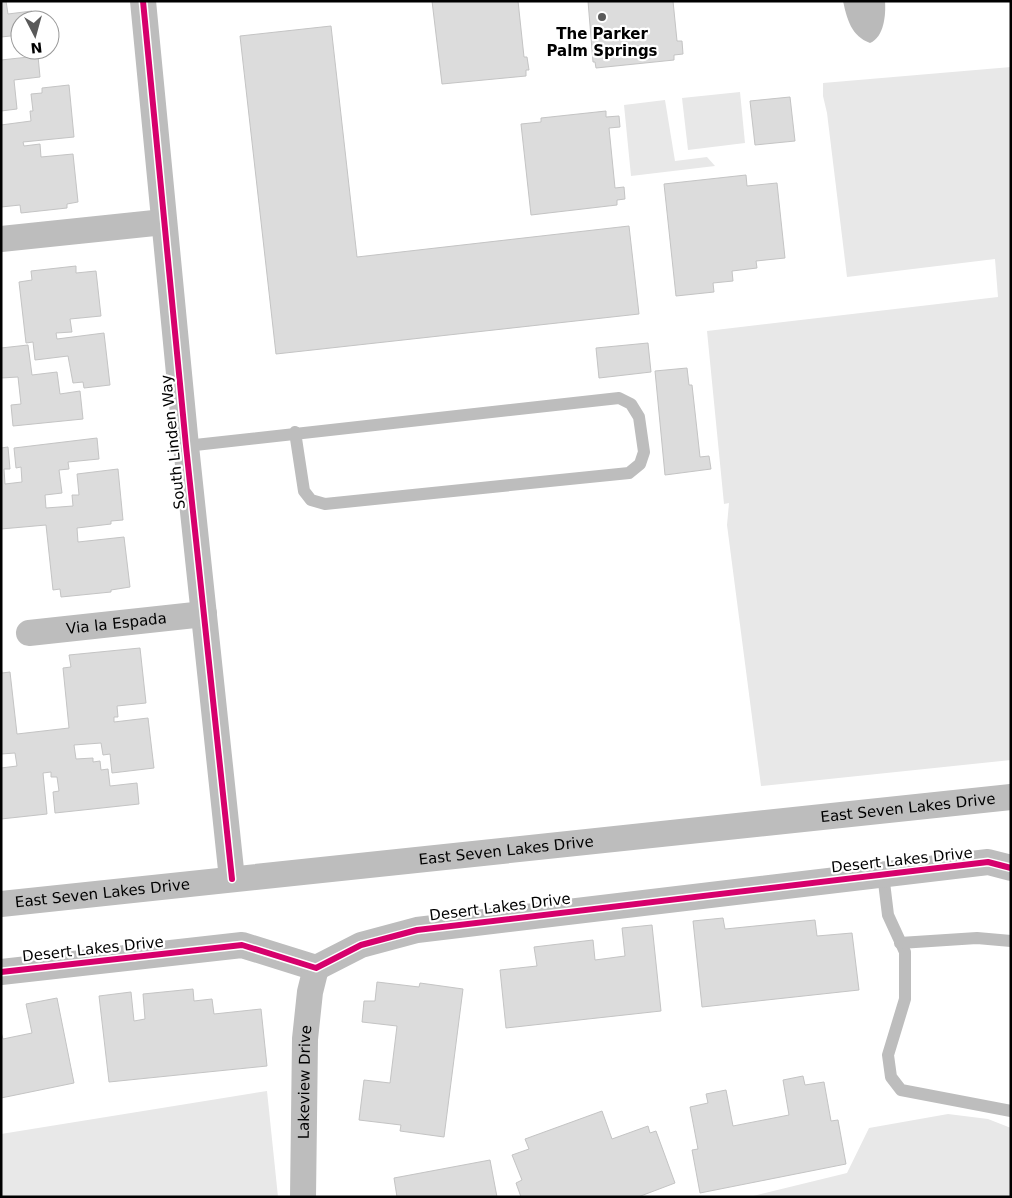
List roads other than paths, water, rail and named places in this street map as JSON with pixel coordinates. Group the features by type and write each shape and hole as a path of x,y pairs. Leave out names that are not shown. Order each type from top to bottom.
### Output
{"street":[{"name":"South Linden Way","path":"142,1 186,446 232,879"},
{"path":"1,239 164,222"},
{"name":"Via la Espada","path":"29,632 204,614"},
{"name":"East Seven Lakes Drive","path":"1,904 1011,797"},
{"name":"Desert Lakes Drive","path":"1,972 242,946 316,968 361,945 416,930 988,862 1011,868"},
{"name":"Lakeview Drive","path":"303,1197 305,1039 310,992 316,968"}],"lane":[{"path":"186,446 295,432 618,398 631,404 639,417 644,452 640,464 629,473 325,504 311,500 304,491 295,432"},
{"path":"883,874 888,915 905,952 905,999 888,1055 891,1077 901,1090 1011,1111"},
{"path":"900,943 977,938 1011,941"}],"place":[{"name":"The Parker Palm Springs","path":"602,17"}]}
